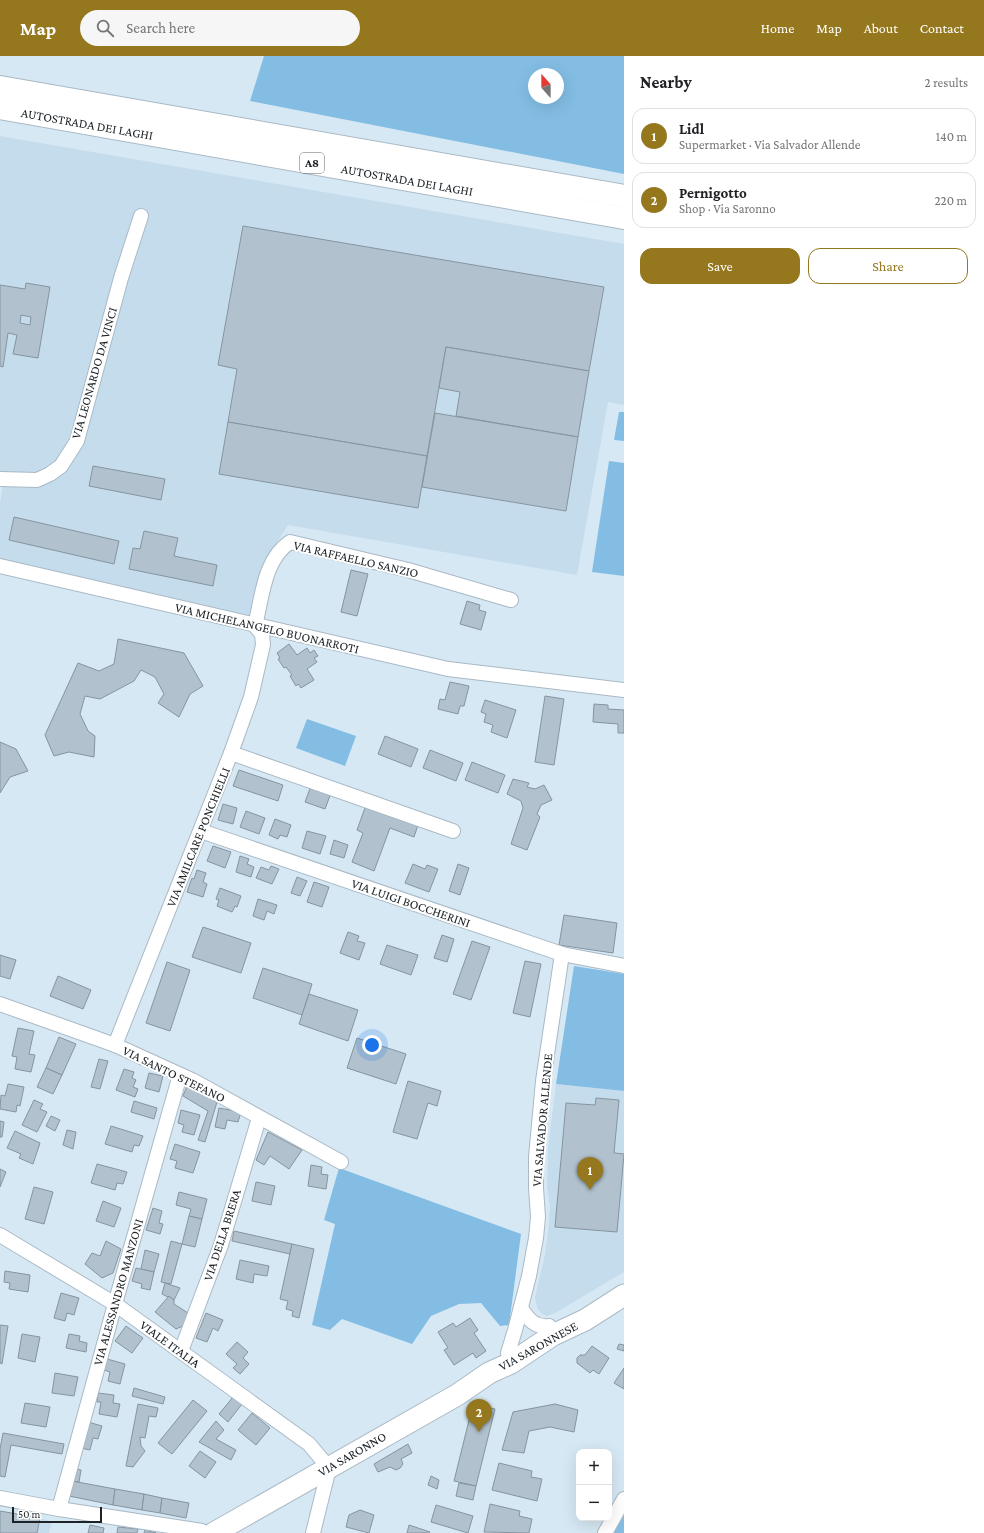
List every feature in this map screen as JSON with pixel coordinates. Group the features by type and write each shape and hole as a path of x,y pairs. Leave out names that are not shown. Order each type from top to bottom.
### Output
{"highway":[{"name":"AUTOSTRADA DEI LAGHI","path":"0,87 624,196"},
{"name":"AUTOSTRADA DEI LAGHI","path":"0,108 624,218"}],"main road":[{"name":"VIA SARONNESE","path":"489,1373 497,1362 508,1353 582,1304 624,1282"},
{"name":"VIA SARONNESE","path":"489,1373 511,1363 553,1335 585,1320 624,1295"},
{"name":"VIA SARONNO","path":"214,1533 457,1395 489,1373"}],"street":[{"name":"VIA LEONARDO DA VINCI","path":"0,479 37,480 50,474 61,466 77,441 121,278 141,216"},
{"name":"VIA RAFFAELLO SANZIO","path":"255,626 269,568 283,547 290,542 408,570 511,600"},
{"name":"VIA MICHELANGELO BUONARROTI","path":"0,566 255,626 448,669 624,690"},
{"name":"VIA AMILCARE PONCHIELLI","path":"115,1045 201,831 251,697 263,645 262,634 255,626"},
{"path":"231,753 453,831"},
{"name":"VIA LUIGI BOCCHERINI","path":"201,831 562,954 624,966"},
{"name":"VIA SALVADOR ALLENDE","path":"508,1353 529,1276 536,1238 538,1217 536,1157 543,1081 562,954"},
{"name":"VIA SANTO STEFANO","path":"0,1006 115,1045 180,1075 341,1162"},
{"name":"VIA ALESSANDRO MANZONI","path":"59,1509 180,1075"},
{"name":"VIA DELLA BRERA","path":"182,1351 221,1245 259,1118"},
{"name":"VIALE ITALIA","path":"0,1235 115,1304 182,1351 309,1444 329,1468"},
{"path":"521,1308 532,1322 542,1327 550,1326"},
{"path":"313,1533 329,1468"},
{"path":"0,1498 59,1509 202,1531 205,1533"},
{"path":"605,1533 624,1499"},
{"path":"154,1523 165,1533"}],"shaded area":[{"path":"264,56 624,56 624,174 250,101"},
{"path":"0,136 624,244 624,405 608,402 577,575 288,525 262,566 251,620 0,559 0,503 4,477 0,476"},
{"path":"619,412 624,412 624,441 614,440"},
{"path":"609,461 624,463 624,576 592,572"},
{"path":"307,719 356,736 345,766 296,748"},
{"path":"574,966 624,974 624,1091 556,1084"},
{"path":"556,1084 624,1091 624,1272 555,1313 547,1316 542,1314 537,1308 535,1298 545,1254 548,1232 550,1206 547,1188 548,1148"},
{"path":"339,1168 521,1234 509,1325 500,1326 481,1303 459,1304 431,1316 412,1344 342,1319 330,1330 312,1325 335,1224 324,1220"},
{"path":"0,1511 40,1518 52,1522 49,1533 0,1533"},
{"path":"624,1515 624,1533 614,1533"}],"building":[{"path":"243,226 604,287 589,371 446,347 427,456 228,422 237,369 218,365"},
{"path":"26,283 50,287 38,358 13,354 17,335 8,333 3,367 0,366 0,285 25,289","holes":["21,315 31,317 30,325 20,323"]},
{"path":"446,347 589,371 578,437 456,416 460,392 439,388"},
{"path":"435,413 578,437 566,511 422,487"},
{"path":"228,422 427,456 418,508 219,474"},
{"path":"93,466 165,479 161,500 89,486"},
{"path":"14,517 119,541 114,564 9,540"},
{"path":"144,531 178,538 174,556 217,565 213,586 129,569 133,548 140,549"},
{"path":"351,570 368,574 357,616 341,612"},
{"path":"467,601 480,605 479,610 486,612 481,630 460,624"},
{"path":"118,639 184,653 203,686 190,694 179,717 158,703 164,694 155,677 141,670 134,681 100,699 85,696 80,714 88,731 95,736 94,757 69,752 54,756 45,735 78,663 99,671 114,664"},
{"path":"289,644 297,655 307,648 310,653 314,650 318,656 314,658 317,662 307,669 314,680 301,688 298,684 296,686 290,676 292,675 286,667 284,668 278,659 280,658 277,653"},
{"path":"450,682 469,686 464,706 460,706 458,714 438,709 440,699 445,700"},
{"path":"545,696 564,699 554,765 535,762"},
{"path":"485,700 516,710 507,738 491,732 493,725 484,722 486,714 481,712"},
{"path":"594,704 608,705 608,709 624,710 624,733 618,733 618,724 593,722"},
{"path":"385,736 418,749 411,767 378,754"},
{"path":"0,742 16,749 28,771 10,777 0,793"},
{"path":"430,750 463,763 456,781 423,768"},
{"path":"472,762 505,775 498,793 465,780"},
{"path":"239,770 283,785 278,801 233,786"},
{"path":"513,779 529,783 527,787 535,789 544,785 552,800 541,805 537,814 540,817 527,850 511,844 523,808 521,801 507,794"},
{"path":"311,786 331,793 325,809 305,802"},
{"path":"223,804 237,808 233,824 218,820"},
{"path":"366,805 418,825 414,837 390,828 374,871 352,862 363,833 357,830"},
{"path":"246,811 265,818 259,834 240,827"},
{"path":"275,819 291,825 287,837 280,835 278,839 269,835"},
{"path":"307,831 326,836 320,854 302,848"},
{"path":"334,840 348,845 344,858 330,854"},
{"path":"213,846 231,852 225,868 207,861"},
{"path":"240,856 249,859 247,864 254,867 251,877 236,872"},
{"path":"413,864 425,869 427,865 438,869 429,892 405,883"},
{"path":"458,864 469,868 460,895 449,891"},
{"path":"271,866 279,869 272,884 256,878 261,867 269,870"},
{"path":"197,870 206,873 203,882 207,884 203,897 187,892 192,878 194,879"},
{"path":"297,877 307,881 300,896 291,893"},
{"path":"314,882 329,887 322,907 307,902"},
{"path":"220,888 241,896 237,907 235,906 232,912 217,906 219,900 216,899"},
{"path":"258,899 277,905 274,914 267,911 264,920 253,916"},
{"path":"564,915 617,923 613,953 559,945"},
{"path":"203,927 251,943 241,973 192,957"},
{"path":"348,932 359,936 357,941 365,943 359,960 340,953"},
{"path":"442,935 454,939 447,962 434,958"},
{"path":"472,941 490,947 471,1000 453,994"},
{"path":"387,945 418,955 411,975 380,964"},
{"path":"0,955 16,960 10,979 0,976"},
{"path":"525,961 541,964 530,1017 513,1013"},
{"path":"167,962 190,970 170,1031 146,1023"},
{"path":"263,968 312,984 302,1015 253,998"},
{"path":"58,976 91,990 83,1009 50,996"},
{"path":"309,994 358,1010 348,1041 299,1024"},
{"path":"18,1028 34,1031 29,1054 35,1055 31,1072 15,1069 17,1057 12,1056"},
{"path":"59,1037 76,1044 62,1075 46,1068"},
{"path":"357,1038 406,1054 396,1084 347,1068"},
{"path":"99,1059 108,1061 100,1089 91,1087"},
{"path":"46,1068 62,1075 53,1094 37,1087"},
{"path":"124,1069 134,1072 132,1078 136,1080 133,1087 138,1089 135,1097 116,1090"},
{"path":"149,1073 163,1076 159,1092 145,1088"},
{"path":"408,1081 441,1091 437,1106 428,1103 417,1139 393,1132"},
{"path":"8,1084 24,1087 20,1106 17,1105 16,1112 0,1109 1,1095 5,1096"},
{"path":"187,1086 217,1102 205,1142 198,1140 208,1111 183,1096"},
{"path":"596,1098 619,1100 614,1153 624,1154 617,1232 555,1227 566,1103 595,1105"},
{"path":"34,1100 43,1104 40,1109 47,1112 37,1132 22,1125"},
{"path":"134,1101 157,1108 154,1119 131,1112"},
{"path":"219,1108 241,1112 238,1122 227,1120 225,1129 215,1127"},
{"path":"181,1110 200,1115 194,1135 182,1132 184,1125 178,1123"},
{"path":"51,1116 60,1120 55,1131 46,1126"},
{"path":"0,1121 4,1122 2,1137 0,1137"},
{"path":"111,1126 143,1136 139,1146 134,1145 132,1152 105,1144"},
{"path":"67,1130 76,1132 73,1149 63,1145"},
{"path":"15,1131 40,1143 33,1164 19,1158 21,1154 7,1148"},
{"path":"268,1132 302,1150 289,1169 270,1156 264,1165 256,1160"},
{"path":"175,1144 200,1152 193,1173 175,1168 177,1161 170,1159"},
{"path":"97,1164 127,1172 123,1184 117,1183 115,1190 91,1183"},
{"path":"311,1165 322,1167 321,1174 328,1175 326,1189 308,1186"},
{"path":"0,1169 6,1172 0,1187"},
{"path":"256,1182 275,1186 271,1205 252,1201"},
{"path":"34,1187 53,1192 44,1224 25,1219"},
{"path":"179,1192 207,1199 202,1219 189,1216 191,1209 176,1205"},
{"path":"103,1201 121,1208 114,1227 96,1221"},
{"path":"153,1208 162,1211 159,1223 163,1224 160,1234 146,1230"},
{"path":"189,1216 202,1219 195,1247 182,1244"},
{"path":"234,1231 292,1244 290,1254 232,1241"},
{"path":"106,1241 121,1249 113,1273 102,1278 85,1264 92,1253 100,1256"},
{"path":"171,1241 182,1244 171,1284 161,1282"},
{"path":"292,1244 314,1249 299,1318 292,1316 293,1311 286,1309 288,1301 280,1299"},
{"path":"145,1250 159,1254 154,1272 141,1269"},
{"path":"240,1260 269,1266 267,1276 254,1274 253,1283 236,1279"},
{"path":"136,1268 154,1272 150,1290 141,1288 142,1284 132,1281"},
{"path":"5,1271 30,1275 28,1292 9,1289 10,1283 4,1282"},
{"path":"165,1283 180,1288 174,1300 162,1294"},
{"path":"61,1293 79,1298 74,1315 67,1313 65,1321 54,1318"},
{"path":"169,1296 174,1300 174,1304 188,1313 183,1326 176,1329 155,1312"},
{"path":"206,1313 223,1320 218,1331 213,1328 207,1342 196,1338"},
{"path":"470,1318 478,1330 474,1333 486,1351 476,1358 473,1353 454,1365 444,1350 448,1348 438,1332 453,1323 456,1327"},
{"path":"0,1325 8,1326 2,1364 0,1363"},
{"path":"126,1326 143,1338 132,1353 115,1341"},
{"path":"22,1334 40,1337 35,1362 18,1358"},
{"path":"69,1334 80,1336 79,1341 87,1343 86,1352 66,1348"},
{"path":"237,1342 248,1352 243,1358 249,1364 240,1374 233,1368 237,1364 226,1354"},
{"path":"619,1344 624,1345 624,1351 617,1349"},
{"path":"592,1346 609,1358 599,1374 593,1370 590,1373 577,1363 577,1358 580,1355 585,1355"},
{"path":"107,1359 125,1364 120,1384 108,1381 110,1372 104,1370"},
{"path":"624,1368 624,1389 614,1383"},
{"path":"55,1373 78,1377 74,1396 52,1393"},
{"path":"134,1388 165,1397 163,1404 132,1396"},
{"path":"98,1393 114,1395 113,1403 120,1404 117,1417 99,1414 101,1402 97,1402"},
{"path":"233,1397 242,1404 228,1422 219,1414"},
{"path":"193,1400 207,1411 172,1454 158,1443"},
{"path":"25,1403 50,1407 46,1427 21,1423"},
{"path":"138,1404 158,1408 156,1417 149,1416 145,1438 140,1437 141,1446 145,1451 133,1467 126,1466"},
{"path":"473,1404 495,1409 476,1486 454,1481"},
{"path":"555,1404 578,1410 574,1432 550,1427 529,1431 524,1453 502,1450 513,1412"},
{"path":"252,1413 270,1428 256,1445 238,1430"},
{"path":"216,1421 224,1430 216,1439 236,1450 231,1460 199,1442"},
{"path":"88,1422 102,1426 98,1439 93,1438 90,1450 81,1448"},
{"path":"3,1433 64,1444 62,1454 11,1445 5,1477 0,1476 0,1449"},
{"path":"408,1444 412,1453 401,1459 403,1464 400,1468 396,1470 390,1467 378,1472 374,1464"},
{"path":"200,1451 216,1462 205,1478 189,1466"},
{"path":"499,1463 532,1471 531,1477 542,1479 537,1501 492,1490"},
{"path":"75,1469 81,1470 79,1482 72,1481"},
{"path":"431,1476 439,1480 437,1489 428,1485"},
{"path":"72,1481 115,1489 113,1505 69,1496"},
{"path":"459,1483 476,1486 473,1500 456,1496"},
{"path":"115,1489 144,1494 142,1510 113,1505"},
{"path":"144,1494 162,1498 160,1513 142,1510"},
{"path":"162,1498 189,1503 186,1518 160,1513"},
{"path":"490,1504 520,1511 519,1516 532,1519 529,1533 484,1532"},
{"path":"436,1505 473,1516 468,1533 431,1522"},
{"path":"360,1510 374,1515 369,1533 346,1527 349,1515"},
{"path":"0,1511 40,1518 37,1533 0,1533"},
{"path":"90,1525 104,1528 103,1533 88,1533"},
{"path":"409,1525 430,1532 407,1533"},
{"path":"118,1527 138,1529 137,1533 117,1533"},
{"path":"145,1530 156,1533 144,1533"}],"place":[{"name":"Lidl","path":"590,1190"},
{"name":"Pernigotto","path":"479,1432"}]}
